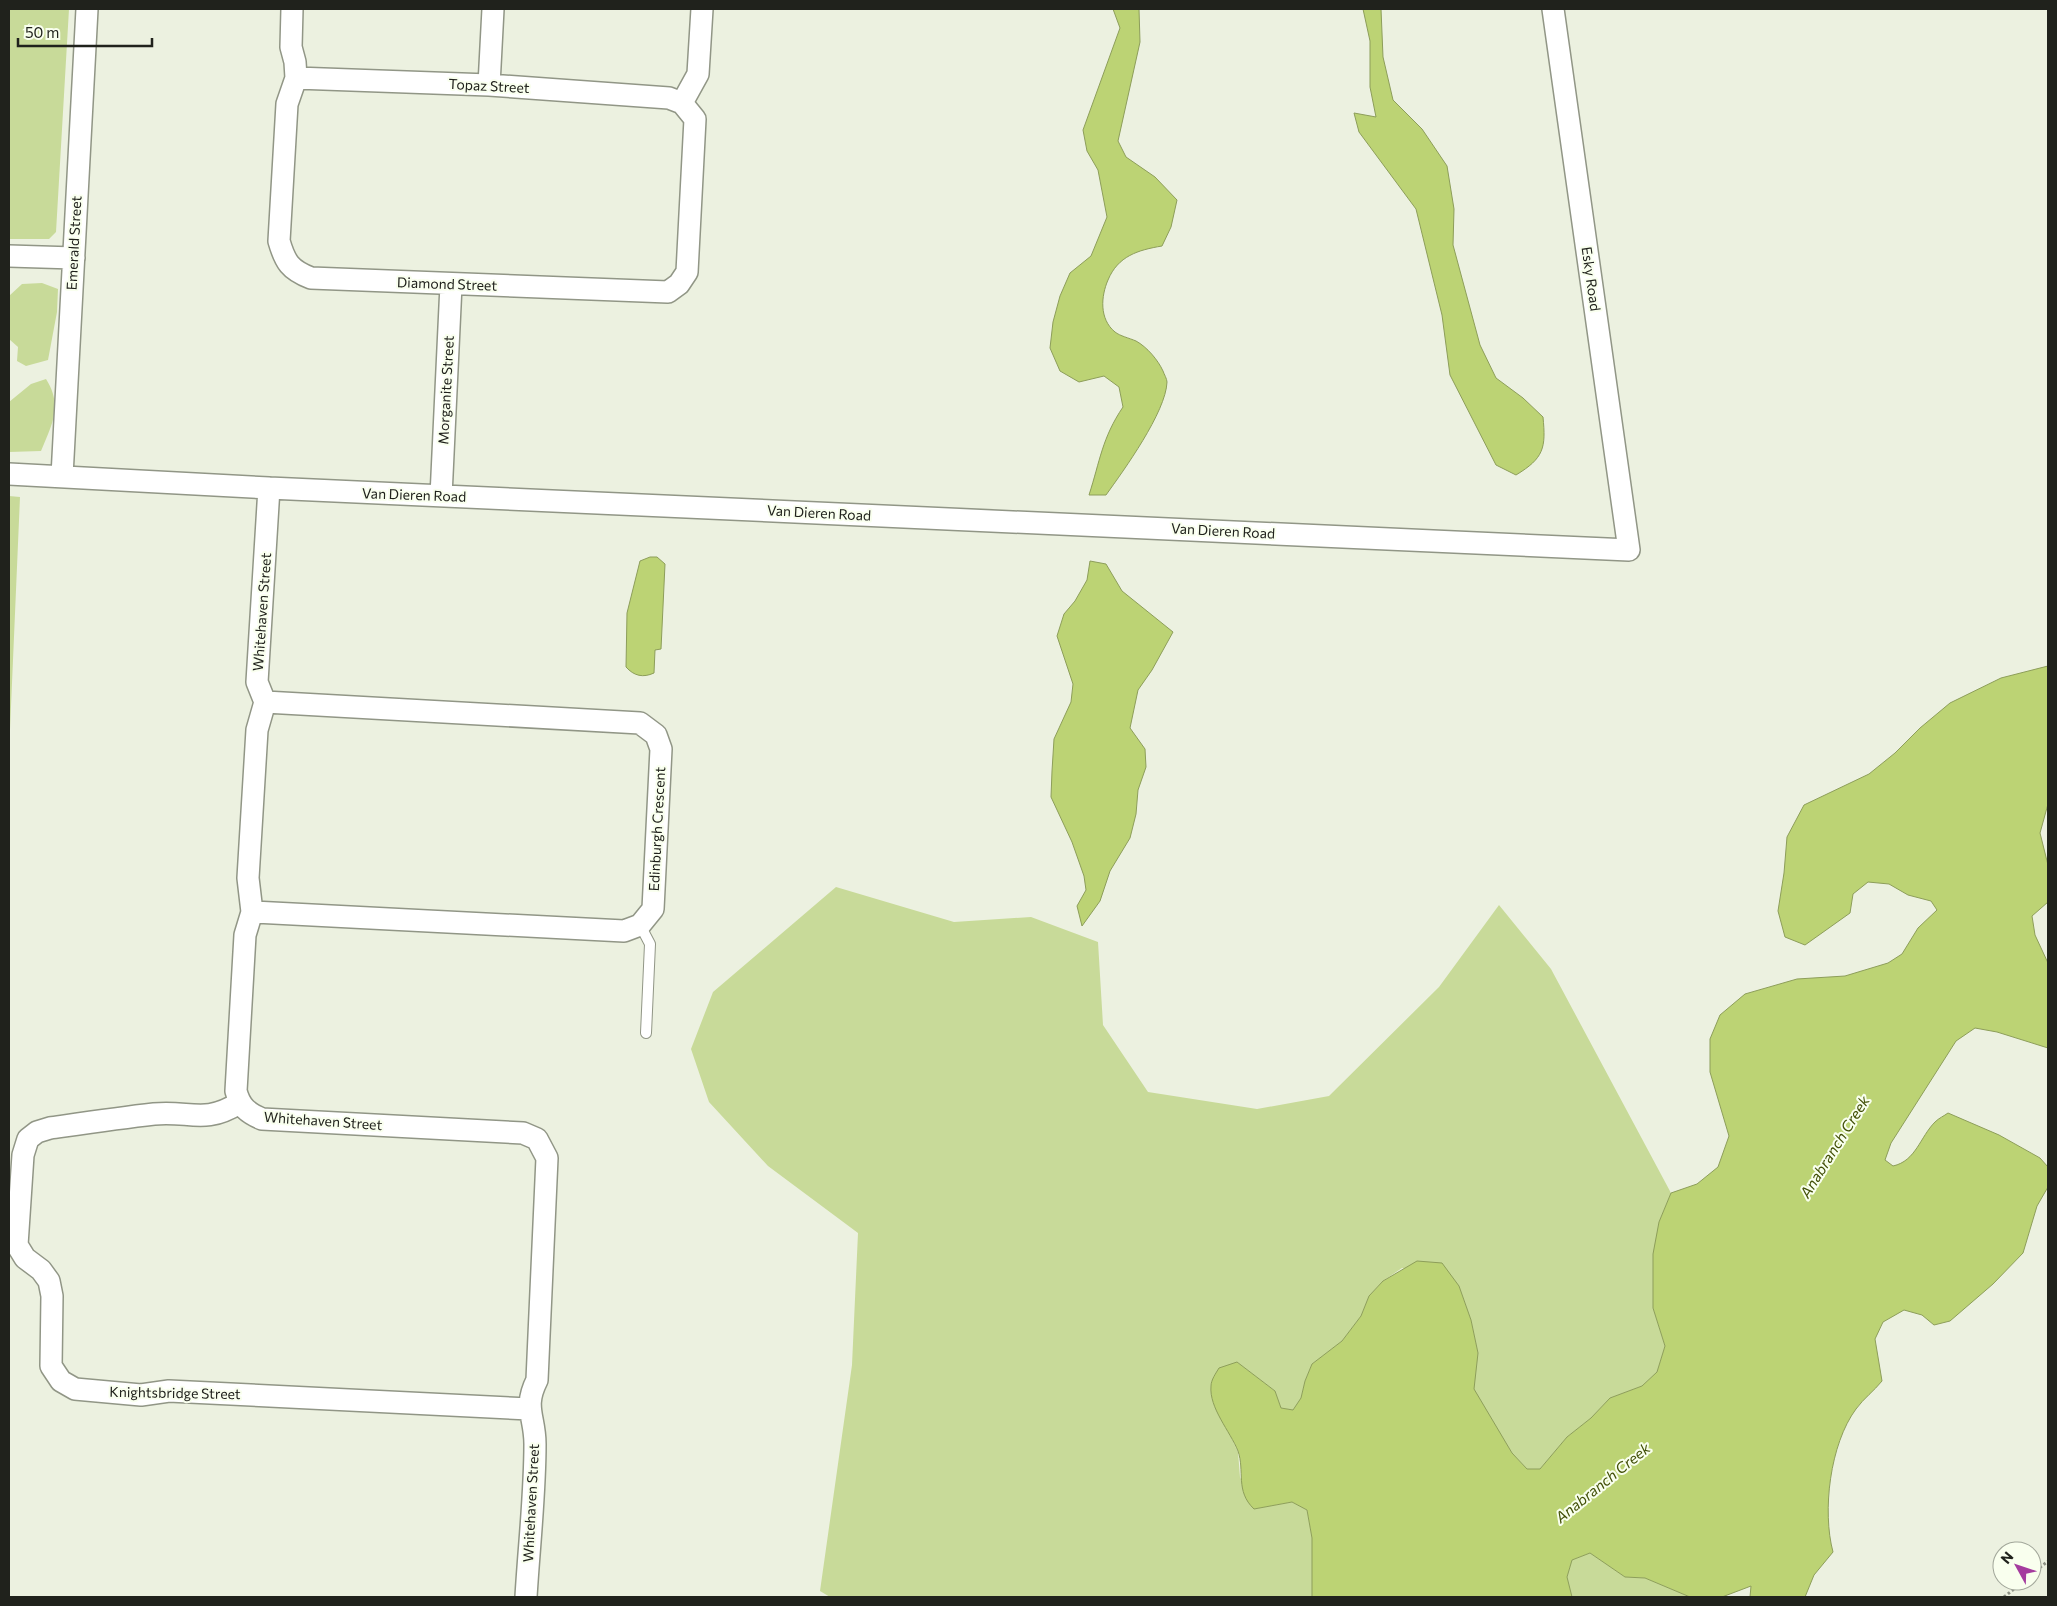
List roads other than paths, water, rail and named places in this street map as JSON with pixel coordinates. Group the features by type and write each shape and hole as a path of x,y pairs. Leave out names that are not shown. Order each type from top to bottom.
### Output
{"street":[{"name":"Emerald Street","path":"62,476 87,9"},
{"name":"Diamond Street","path":"292,9 291,47 295,62 296,78 288,104 280,241 284,257 295,272 312,278 451,285 668,292 678,284 687,272 695,119 682,103"},
{"path":"489,85 493,9"},
{"path":"682,103 698,74 702,9"},
{"name":"Esky Road","path":"1553,9 1628,550"},
{"name":"Topaz Street","path":"296,78 489,85 669,98 682,103"},
{"path":"9,256 74,258"},
{"name":"Morganite Street","path":"441,496 451,285"},
{"name":"Van Dieren Road","path":"9,474 269,488 1628,550"},
{"name":"Whitehaven Street","path":"265,702 257,682 269,488"},
{"path":"239,1103 236,1091 246,936 252,912 248,878 257,730 265,702"},
{"name":"Edinburgh Crescent","path":"265,702 640,723 656,735 661,749 653,909 640,925"},
{"path":"252,912 624,931 640,925"},
{"name":"Whitehaven Street","path":"239,1103 250,1114 262,1119 523,1133 537,1140 547,1158 537,1380 531,1392 529,1408 535,1442 526,1597"},
{"name":"Knightsbridge Street","path":"239,1103 223,1113 203,1116 147,1115 50,1128 37,1132 28,1139 23,1155 17,1245 25,1258 42,1270 49,1281 52,1296 51,1366 61,1381 74,1389 141,1395 169,1391 529,1408"}],"lane":[{"path":"640,925 650,944 646,1033"}],"water":[{"path":"1113,9 1139,9 1140,42 1118,141 1126,157 1155,177 1177,200 1171,227 1162,246 1137,252 1117,265 1108,280 1103,300 1104,314 1110,327 1117,333 1136,341 1148,350 1158,363 1167,381 1165,394 1160,409 1143,440 1106,495 1089,495 1110,429 1123,407 1119,387 1104,376 1079,382 1060,371 1050,348 1053,322 1060,296 1070,273 1091,256 1107,217 1098,170 1087,151 1083,130 1120,28"},
{"path":"1363,9 1381,9 1383,57 1393,100 1422,129 1447,166 1454,209 1453,245 1480,345 1496,378 1523,398 1543,417 1544,437 1541,451 1532,463 1516,475 1496,465 1450,375 1442,315 1416,209 1359,132 1354,113 1376,117 1370,87 1370,41"},
{"path":"650,557 657,557 665,564 661,649 655,650 654,673 642,676 635,674 626,667 627,613 640,561"},
{"path":"1090,561 1106,564 1122,591 1173,632 1152,670 1138,690 1130,728 1145,749 1146,767 1138,790 1136,814 1130,838 1110,871 1100,901 1082,926 1077,906 1086,890 1084,876 1072,842 1051,797 1054,739 1071,702 1073,684 1057,636 1064,614 1075,601 1087,580"},
{"name":"Anabranch Creek","path":"2048,666 2048,804 2040,833 2048,865 2048,902 2032,916 2035,935 2048,963 2048,1048 1997,1032 1975,1028 1956,1041 1891,1143 1885,1160 1893,1166 1907,1159 1935,1122 1948,1113 1999,1135 2040,1158 2048,1167 2048,1187 2037,1206 2023,1253 1993,1284 1950,1321 1934,1325 1922,1315 1904,1310 1883,1322 1875,1339 1882,1381 1856,1409 1840,1440 1834,1459 1829,1498 1828,1517 1833,1552 1814,1575 1805,1597 1750,1597 1751,1586 1722,1597 1690,1597 1645,1578 1625,1577 1590,1553 1572,1560 1567,1577 1572,1597 1312,1597 1312,1538 1307,1510 1292,1502 1254,1509 1248,1502 1242,1488 1238,1451 1213,1403 1211,1394 1212,1381 1219,1368 1237,1362 1275,1391 1281,1408 1293,1410 1301,1398 1312,1364 1342,1341 1361,1316 1369,1296 1383,1281 1417,1261 1442,1263 1459,1286 1471,1320 1478,1353 1474,1389 1512,1453 1527,1469 1540,1469 1567,1437 1591,1418 1610,1398 1642,1386 1657,1372 1665,1346 1653,1308 1653,1254 1659,1222 1671,1193 1697,1184 1718,1167 1729,1136 1710,1072 1710,1039 1720,1015 1745,994 1797,979 1845,976 1888,963 1902,954 1918,928 1937,910 1931,901 1908,895 1889,884 1868,882 1853,894 1850,913 1805,945 1785,937 1778,911 1787,837 1804,805 1869,774 1950,703 2001,678"}]}
